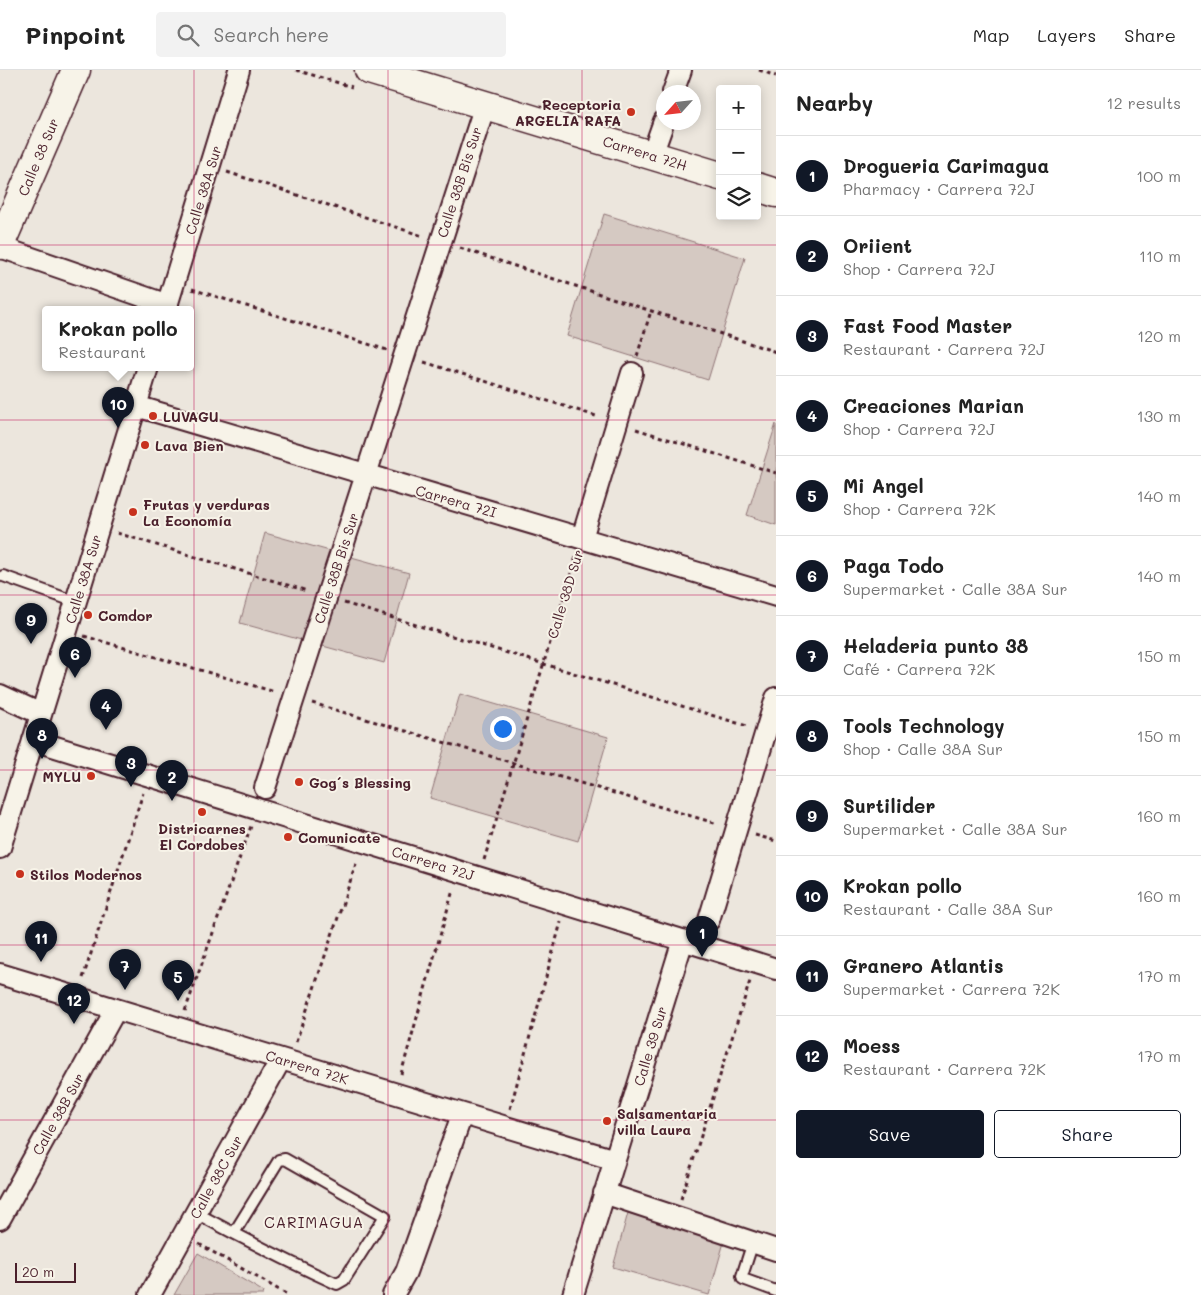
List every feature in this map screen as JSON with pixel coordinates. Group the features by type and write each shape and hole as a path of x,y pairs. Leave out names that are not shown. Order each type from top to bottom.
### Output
{"street":[{"name":"Calle 38 Sur","path":"0,246 76,70"},
{"name":"Calle 38A Sur","path":"167,306 239,70"},
{"name":"Carrera 72H","path":"369,70 408,76 485,105 717,175"},
{"path":"675,85 680,70"},
{"name":"Calle 38B Bis Sur","path":"264,788 485,105"},
{"path":"652,155 661,130"},
{"path":"761,188 776,193"},
{"path":"0,246 164,306"},
{"name":"Calle 38A Sur","path":"0,848 3,826 33,740 147,371"},
{"name":"Calle 38D Sur","path":"582,538 632,373"},
{"name":"Carrera 72I","path":"136,406 776,596"},
{"path":"0,695 41,714"},
{"path":"709,920 776,698"},
{"name":"Carrera 72J","path":"33,740 776,969"},
{"name":"Calle 39 Sur","path":"572,1295 683,940"},
{"name":"Carrera 72K","path":"0,974 614,1160"},
{"name":"Calle 38B Sur","path":"0,1219 116,1010"},
{"name":"Calle 38C Sur","path":"150,1295 285,1061"},
{"path":"393,1295 406,1272 462,1115"},
{"path":"604,1193 776,1250"}],"lane":[{"path":"3,576 76,602"},
{"path":"196,1213 284,1260 337,1284 344,1280 385,1216 284,1159 279,1160 234,1233"},
{"path":"753,1242 742,1276 743,1280 776,1291"}],"path":[{"path":"759,70 776,76"},
{"path":"210,166 776,352"},
{"path":"174,283 776,473"},
{"path":"632,373 651,311"},
{"path":"99,528 766,732"},
{"name":"Calle 38D Sur","path":"479,877 582,538"},
{"path":"67,630 776,842"},
{"path":"76,997 148,775"},
{"path":"179,1028 257,809"},
{"path":"285,1061 363,842"},
{"path":"395,1094 458,871"},
{"path":"505,1127 566,904"},
{"path":"675,1216 756,963"},
{"path":"183,1235 288,1295"}],"shaded area":[{"path":"604,214 745,258 708,380 567,336"},
{"path":"776,424 776,525 747,515"},
{"path":"265,533 409,573 384,663 240,623"},
{"path":"460,694 608,737 578,841 430,798"},
{"path":"628,1213 724,1242 709,1295 613,1267"},
{"path":"198,1253 264,1292 263,1295 174,1295"}],"place":[{"name":"Receptoria ARGELIA RAFA","path":"631,112"},
{"name":"LUVAGU","path":"153,416"},
{"name":"Krokan pollo","path":"118,428"},
{"name":"Lava Bien","path":"145,445"},
{"name":"Frutas y verduras La Economía","path":"133,512"},
{"name":"Comdor","path":"88,615"},
{"name":"Surtilider","path":"31,644"},
{"name":"Paga Todo","path":"75,678"},
{"name":"Creaciones Marian","path":"106,730"},
{"name":"Tools Technology","path":"42,759"},
{"name":"MYLU","path":"91,776"},
{"name":"Gog´s Blessing","path":"299,782"},
{"name":"Fast Food Master","path":"131,787"},
{"name":"Oriient","path":"172,801"},
{"name":"Districarnes El Cordobes","path":"202,812"},
{"name":"Comunicate","path":"288,837"},
{"name":"Stilos Modernos","path":"20,874"},
{"name":"Drogueria Carimagua","path":"702,957"},
{"name":"Granero Atlantis","path":"41,962"},
{"name":"Heladeria punto 38","path":"125,990"},
{"name":"Mi Angel","path":"178,1001"},
{"name":"Moess","path":"74,1024"},
{"name":"Salsamentaria villa Laura","path":"607,1121"}],"district":[{"name":"CARIMAGUA","path":"314,1222"}]}
